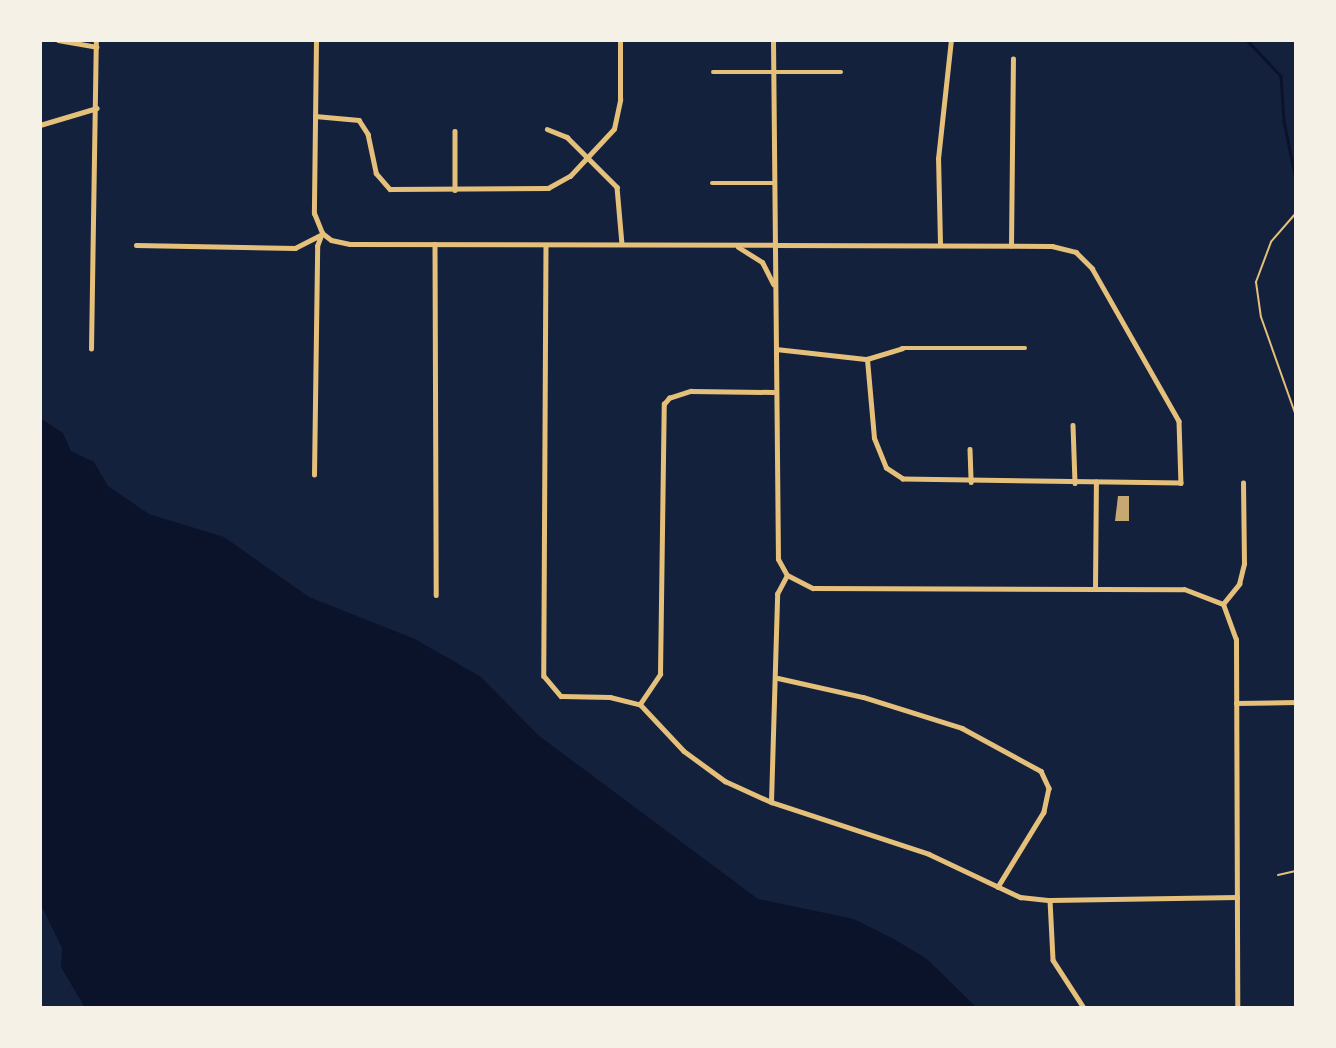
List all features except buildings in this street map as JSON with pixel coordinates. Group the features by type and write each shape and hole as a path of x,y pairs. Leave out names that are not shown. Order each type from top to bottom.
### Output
{"street":[{"path":"58,40 96,43 91,349"},
{"path":"316,40 314,213 322,233 339,243 940,244 1052,246 1076,252 1092,268 1179,421 1181,483 918,482 886,468 874,438 867,359"},
{"path":"315,116 359,120 368,134 382,183 402,190 548,188 589,158 617,121 620,40"},
{"path":"773,40 776,349 774,546 787,575 813,588 834,589 1184,589 1223,604 1236,639 1237,1008"},
{"path":"940,244 938,159 951,40"},
{"path":"1011,246 1013,59"},
{"path":"713,72 841,72"},
{"path":"40,125 97,108"},
{"path":"547,129 567,137 611,178 621,195 622,244"},
{"path":"455,131 455,190"},
{"path":"712,183 774,183"},
{"path":"136,246 295,247 322,233"},
{"path":"314,475 317,246 322,233"},
{"path":"435,244 436,595"},
{"path":"546,245 544,668 553,691 566,698 610,697 640,704 684,751 725,781 771,802 929,854 1020,897 1049,900 1237,897"},
{"path":"729,245 751,252 762,262 775,291"},
{"path":"776,349 867,359 902,348 1026,348"},
{"path":"640,704 660,674 660,415 669,398 691,391 774,392"},
{"path":"1073,425 1075,483"},
{"path":"970,449 971,482"},
{"path":"1095,588 1096,482"},
{"path":"1223,604 1239,584 1244,564 1243,483"},
{"path":"771,802 778,678 777,594 787,575"},
{"path":"778,678 863,697 962,728 1041,771 1049,788 1044,812 998,887"},
{"path":"1236,704 1296,702"},
{"path":"1049,900 1053,960 1084,1008"}],"path":[{"path":"1296,213 1271,242 1256,282 1261,317 1296,416"},
{"path":"1278,875 1296,871"}],"water":[{"path":"40,418 63,433 71,451 94,462 108,486 149,514 224,537 309,597 415,639 481,677 538,735 758,899 854,919 927,959 977,1008 85,1008 61,967 62,948 40,903"}],"waterway":[{"path":"1247,40 1281,76 1284,121 1296,180"}]}
